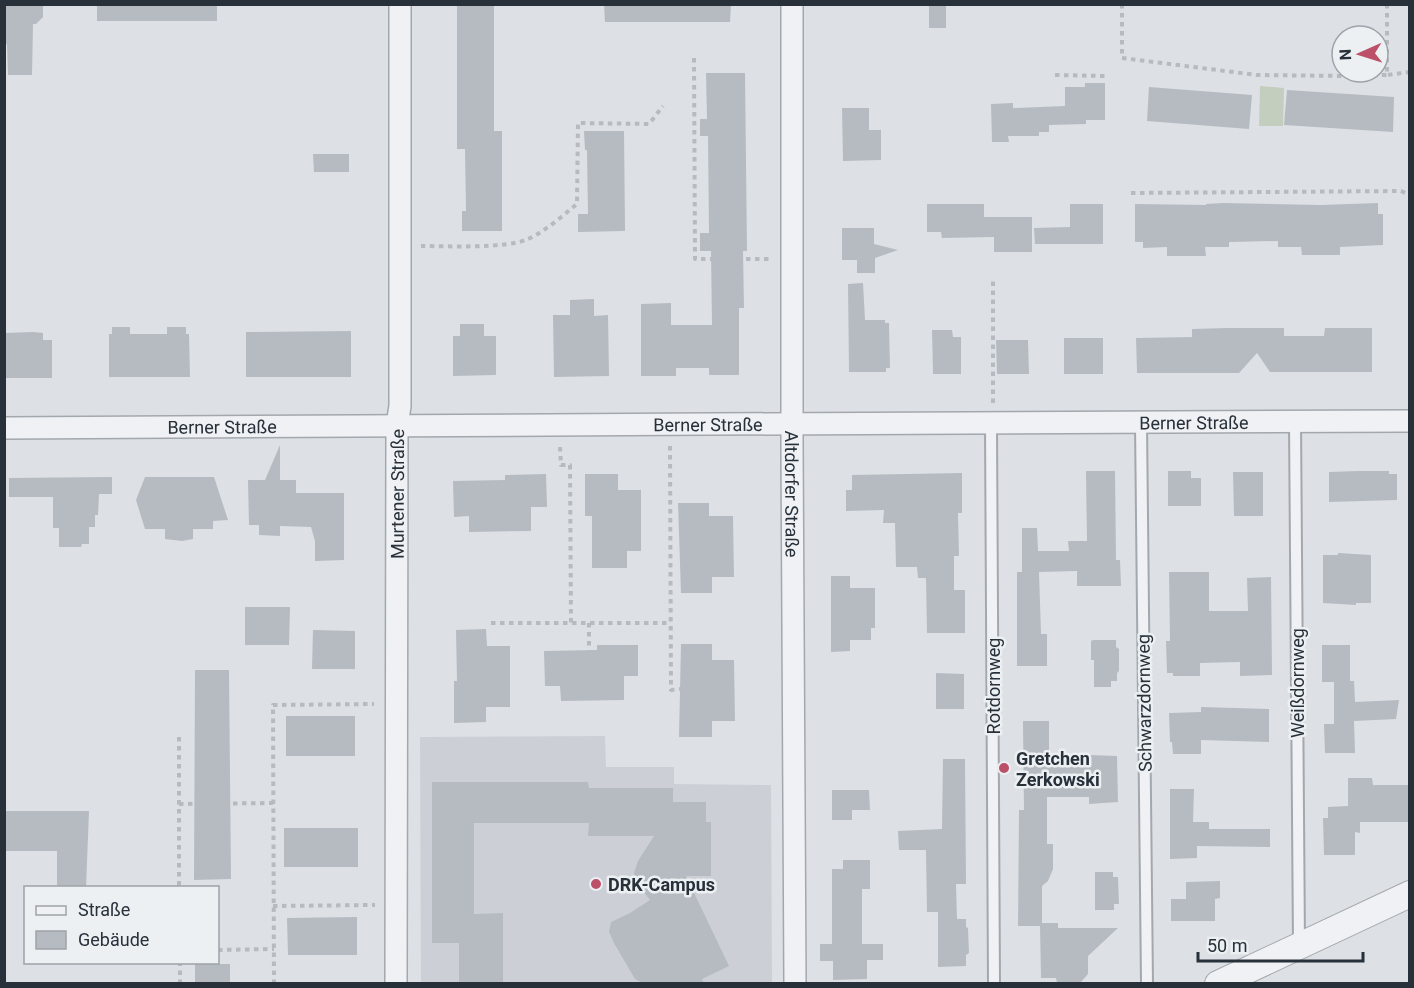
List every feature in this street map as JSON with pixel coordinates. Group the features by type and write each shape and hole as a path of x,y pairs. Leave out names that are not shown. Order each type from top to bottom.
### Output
{"street":[{"name":"Murtener Straße","path":"396,984 400,4"},
{"name":"Altdorfer Straße","path":"792,4 795,984"},
{"name":"Berner Straße","path":"4,428 792,425 992,413 1141,423 1410,421"},
{"path":"1218,984 1410,894"}],"lane":[{"name":"Rotdornweg","path":"992,413 994,984"},
{"name":"Weißdornweg","path":"1295,422 1299,945"},
{"name":"Schwarzdornweg","path":"1141,423 1147,984"}],"path":[{"path":"1122,4 1122,58 1257,75 1330,76"},
{"path":"1387,4 1387,24"},
{"path":"694,58 695,259 774,259"},
{"path":"1390,75 1410,72"},
{"path":"1055,75 1105,75"},
{"path":"421,246 496,245 527,239 553,224 577,204 578,123 649,124 663,106"},
{"path":"1131,193 1401,191 1410,195"},
{"path":"992,413 993,281"},
{"path":"670,446 671,690 689,688"},
{"path":"560,447 561,465 570,465 571,623"},
{"path":"490,623 670,623"},
{"path":"589,623 589,654"},
{"path":"274,984 273,705 374,704"},
{"path":"179,737 179,886"},
{"path":"179,804 273,803"},
{"path":"273,906 375,905"},
{"path":"219,950 274,949"},
{"path":"180,964 180,984"}],"shaded area":[{"name":"DRK-Campus","path":"605,736 606,767 674,767 674,784 771,785 772,983 421,983 420,737"}],"green space":[{"path":"1260,86 1284,88 1283,126 1259,126"}],"building":[{"path":"4,4 43,4 43,17 33,24 32,75 8,75 7,44 4,45"},
{"path":"97,4 217,4 217,21 97,21"},
{"path":"457,4 494,4 494,131 502,131 502,231 462,231 462,211 466,211 465,149 457,149"},
{"path":"604,4 731,4 730,22 605,22"},
{"path":"929,4 946,4 946,28 929,28"},
{"path":"706,73 745,73 747,251 743,251 744,308 739,308 739,375 709,375 709,368 676,368 676,376 641,376 641,304 671,303 671,325 712,325 711,251 700,251 700,233 709,233 708,136 700,136 700,119 707,119"},
{"path":"1085,83 1105,83 1105,120 1086,120 1086,124 1049,125 1049,132 1039,132 1039,136 1008,136 1009,142 992,142 991,104 1013,103 1013,108 1065,106 1065,87 1085,87"},
{"path":"1149,87 1252,95 1249,129 1147,121"},
{"path":"1287,90 1394,97 1393,132 1284,125"},
{"path":"842,108 869,108 869,130 881,130 881,160 843,161"},
{"path":"584,131 624,131 625,231 578,232 578,214 588,214 587,150 585,150"},
{"path":"313,154 349,154 349,172 314,172"},
{"path":"1223,203 1321,205 1378,203 1378,214 1383,214 1383,245 1340,247 1340,255 1302,255 1301,247 1278,247 1278,241 1229,242 1229,247 1205,247 1206,256 1167,256 1167,247 1143,248 1143,242 1135,242 1135,204 1206,205"},
{"path":"927,204 984,204 984,217 1032,217 1032,252 994,252 994,237 942,238 941,232 927,232"},
{"path":"1070,204 1103,204 1103,244 1035,244 1034,228 1070,227"},
{"path":"842,228 874,228 874,244 898,250 875,258 875,273 857,273 857,260 842,260"},
{"path":"863,283 865,320 885,320 885,323 889,323 890,368 886,368 886,372 849,372 848,284"},
{"path":"594,299 594,316 608,315 609,376 554,377 553,315 570,315 570,300"},
{"path":"460,324 484,324 484,336 496,336 496,375 453,376 453,336 460,336"},
{"path":"112,327 130,327 130,334 167,334 167,327 186,327 186,334 189,334 190,377 109,377 109,334 112,334"},
{"path":"1284,328 1284,336 1324,336 1325,328 1372,328 1372,372 1270,372 1257,353 1239,373 1137,373 1136,338 1192,337 1192,329"},
{"path":"932,330 952,330 953,337 961,337 961,374 933,374"},
{"path":"351,331 351,377 246,377 246,332"},
{"path":"4,333 43,333 43,340 52,340 52,378 4,378"},
{"path":"1064,338 1103,338 1103,374 1064,374"},
{"path":"996,340 1028,340 1029,374 997,374"},
{"path":"280,445 280,480 296,480 296,493 344,493 344,560 315,561 315,541 311,527 280,526 280,536 259,535 259,525 249,525 248,480 265,480"},
{"path":"1086,471 1115,471 1116,560 1120,560 1121,586 1077,586 1077,571 1039,572 1041,634 1047,634 1047,666 1017,666 1017,572 1022,572 1022,528 1037,528 1038,551 1069,551 1068,541 1087,541"},
{"path":"1168,471 1191,471 1191,478 1201,478 1201,506 1168,506"},
{"path":"1389,471 1389,474 1397,474 1397,500 1329,502 1329,472"},
{"path":"1233,472 1263,472 1263,516 1234,516"},
{"path":"962,473 962,513 958,513 959,556 954,556 954,590 965,590 965,633 927,633 926,578 918,578 917,567 896,567 895,523 883,523 884,510 846,511 846,490 852,490 852,475"},
{"path":"546,474 547,507 531,507 531,531 469,532 469,516 454,517 453,481 505,480 505,475"},
{"path":"585,474 618,474 618,490 641,490 641,551 627,551 627,568 592,568 592,516 585,516"},
{"path":"112,477 112,494 99,494 95,527 89,527 89,544 82,544 81,547 59,547 59,528 53,528 53,497 9,497 9,478"},
{"path":"145,477 214,477 228,520 213,521 213,529 193,529 193,539 182,541 165,539 165,529 145,529 136,500"},
{"path":"678,503 709,503 709,516 733,516 734,577 712,577 712,593 681,593"},
{"path":"1338,553 1371,555 1371,603 1356,603 1356,605 1323,603 1323,555 1338,555"},
{"path":"1169,572 1209,572 1209,611 1248,611 1247,578 1271,577 1272,675 1240,676 1240,662 1200,663 1200,676 1173,676 1173,673 1167,673 1166,641 1170,641"},
{"path":"831,576 850,576 850,588 875,588 875,628 871,628 871,640 850,640 850,651 831,652"},
{"path":"245,607 290,607 289,645 245,645"},
{"path":"486,629 487,646 510,646 510,707 486,707 486,722 454,723 454,681 457,681 456,630"},
{"path":"313,630 355,631 355,669 312,669"},
{"path":"1116,640 1116,647 1119,649 1119,671 1117,681 1111,681 1111,687 1094,687 1094,660 1091,660 1091,641"},
{"path":"681,644 712,644 712,660 734,660 735,721 712,721 712,737 679,737"},
{"path":"597,645 638,645 638,676 624,676 624,700 561,701 560,686 545,686 544,651 597,650"},
{"path":"1322,645 1350,645 1350,681 1354,681 1355,702 1399,700 1396,719 1354,721 1355,753 1325,753 1324,724 1334,724 1334,682 1322,682"},
{"path":"195,670 229,670 231,879 194,880"},
{"path":"936,673 964,674 964,709 936,709"},
{"path":"1201,707 1269,709 1269,742 1201,740 1201,754 1173,754 1172,742 1170,742 1169,713 1201,712"},
{"path":"286,716 355,716 355,756 286,756"},
{"path":"1023,721 1049,721 1049,763 1089,763 1089,755 1117,756 1118,802 1089,804 1089,797 1047,797 1047,844 1053,844 1053,869 1048,881 1042,886 1042,923 1058,923 1058,928 1118,928 1088,956 1088,974 1080,983 1057,983 1056,978 1041,978 1040,926 1018,926 1019,810 1024,810"},
{"path":"943,759 965,759 966,884 956,884 957,919 966,919 968,928 969,953 966,955 966,966 938,967 938,912 927,912 926,850 899,850 898,831 942,829"},
{"path":"1348,778 1372,778 1373,785 1410,785 1410,822 1360,822 1360,833 1355,832 1355,855 1324,855 1323,818 1328,818 1328,807 1348,806"},
{"path":"432,782 588,782 589,788 673,788 673,802 706,802 706,822 711,822 711,876 686,876 729,966 702,979 704,984 644,984 635,979 614,943 609,932 611,922 650,900 636,882 634,873 638,861 654,836 588,836 589,823 474,823 474,914 503,913 503,984 459,984 459,943 432,943"},
{"path":"1170,789 1194,789 1193,822 1209,822 1209,829 1270,829 1270,847 1197,846 1197,858 1170,859"},
{"path":"832,790 869,790 870,810 852,810 852,820 832,820"},
{"path":"4,811 89,811 86,886 57,886 57,851 4,851"},
{"path":"284,828 358,828 358,867 284,867"},
{"path":"843,860 870,860 870,889 862,889 862,944 883,944 883,960 867,960 867,979 833,980 833,961 820,961 820,944 832,944 832,869 843,869"},
{"path":"1095,872 1113,872 1113,877 1118,877 1119,904 1114,904 1114,910 1095,910"},
{"path":"1220,881 1220,898 1215,899 1215,921 1171,921 1171,899 1186,899 1186,882"},
{"path":"357,917 357,955 288,955 287,918"},
{"path":"195,964 230,964 230,984 195,984"}],"place":[{"name":"Gretchen Zerkowski","path":"1004,768"},
{"name":"DRK-Campus","path":"596,884"}]}
